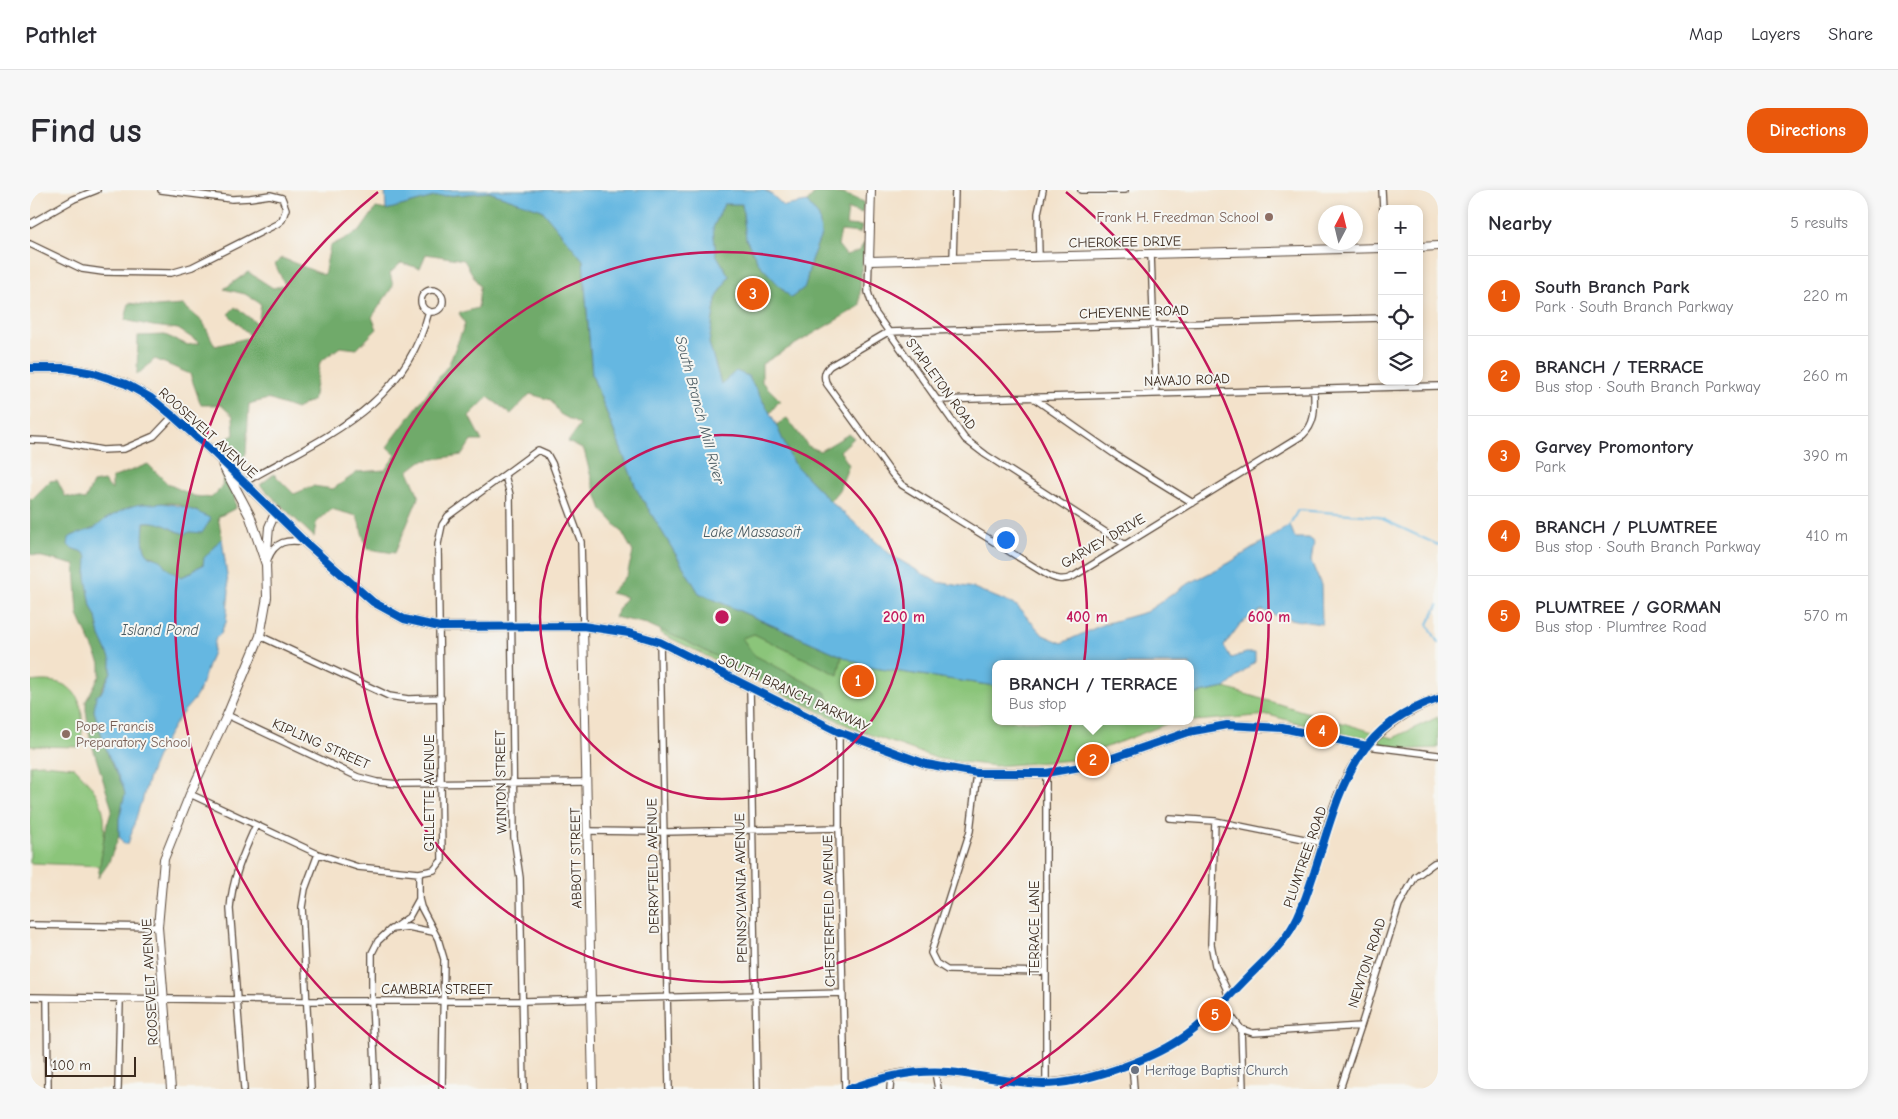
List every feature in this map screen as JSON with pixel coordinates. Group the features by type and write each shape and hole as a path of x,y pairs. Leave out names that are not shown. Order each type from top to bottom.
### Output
{"main road":[{"name":"ROOSEVELT AVENUE","path":"30,368 72,369 104,376 139,390 174,416 276,511"},
{"name":"ROOSEVELT AVENUE","path":"218,456 250,516 266,563"},
{"name":"SOUTH BRANCH PARKWAY","path":"276,511 306,542 373,602 404,619 440,627 583,626 629,633 660,642 839,732 926,764 977,773 1046,773 1092,765 1188,732 1227,725 1282,728 1367,746"},
{"name":"PLUMTREE ROAD","path":"1367,746 1397,718 1438,699"}],"street":[{"path":"30,224 74,199 97,190"},
{"path":"30,244 82,269 103,272 171,273 192,267 277,224 283,218 286,209 282,198 274,195 232,199 161,190"},
{"name":"STAPLETON ROAD","path":"871,190 870,301 874,311 888,332 962,436 972,446 1124,544"},
{"path":"953,260 955,190"},
{"path":"1039,257 1038,218 1043,190"},
{"path":"1081,190 1125,190"},
{"path":"1382,190 1383,205"},
{"path":"1423,247 1438,246"},
{"name":"CHEROKEE DRIVE","path":"869,260 953,260 1378,248"},
{"path":"1151,254 1156,394"},
{"path":"245,482 339,430 364,410 404,369 422,335 429,311"},
{"name":"CHEYENNE ROAD","path":"888,332 1378,318"},
{"name":"GARVEY DRIVE","path":"888,332 830,366 825,372 825,379 892,474 902,485 1053,578 1069,578 1304,435 1314,418 1314,390"},
{"name":"NAVAJO ROAD","path":"937,400 1314,390 1378,385"},
{"name":"NAVAJO ROAD","path":"1413,385 1438,386"},
{"path":"1032,397 1117,456 1193,503"},
{"path":"30,440 53,441 102,450 124,449 154,436 174,416"},
{"path":"505,475 538,450 547,454 552,463 581,542 583,626"},
{"name":"WINTON STREET","path":"505,475 510,495 514,842 520,878 524,1089"},
{"name":"GILLETTE AVENUE","path":"419,873 434,870 442,860 438,544 442,525 448,516 505,475"},
{"name":"ROOSEVELT AVENUE","path":"171,1089 158,927 164,859 190,794 227,715 260,636 267,596 266,563 269,527 276,511"},
{"path":"266,563 274,548 280,543 291,541 306,542"},
{"name":"ABBOTT STREET","path":"583,626 593,1089"},
{"path":"260,636 389,696 408,699 441,698"},
{"name":"DERRYFIELD AVENUE","path":"660,642 669,998 669,1089"},
{"name":"PENNSYLVANIA AVENUE","path":"750,687 757,1089"},
{"name":"KIPLING STREET","path":"227,715 362,778 389,784 442,785 514,782 587,782"},
{"name":"CHESTERFIELD AVENUE","path":"839,732 839,828 847,1089"},
{"name":"SOUTH BRANCH PARKWAY","path":"1367,746 1438,755"},
{"name":"PLUMTREE ROAD","path":"847,1089 891,1076 915,1072 935,1072 1064,1086 1162,1050 1180,1039 1202,1023 1222,1004 1278,946 1291,929 1305,899 1346,778 1354,763 1367,746"},
{"path":"977,773 970,831 931,953 936,963 947,970 1046,972"},
{"name":"TERRACE LANE","path":"1046,773 1046,1084"},
{"path":"190,794 318,854 358,867 419,873 419,899 444,958 442,1089"},
{"path":"1169,818 1215,821 1324,843"},
{"path":"1215,821 1211,944 1215,965 1226,988 1228,997"},
{"path":"244,1089 231,934 231,896 239,864 256,825"},
{"path":"588,831 665,832 839,828"},
{"path":"311,1089 302,907 304,889 318,854"},
{"name":"NEWTON ROAD","path":"1241,1029 1253,1033 1361,1026 1399,905 1415,877 1438,862"},
{"path":"376,1089 372,953 378,941 391,929 410,917 419,899"},
{"path":"30,926 158,927"},
{"path":"391,929 408,927 433,932"},
{"name":"CAMBRIA STREET","path":"30,997 120,1000 372,1002 592,1000 843,993"},
{"path":"48,998 48,1089"},
{"path":"118,1089 120,1000"},
{"path":"1222,1004 1241,1029 1243,1089"},
{"path":"1340,1089 1361,1026"},
{"path":"1132,1062 1134,1089"},
{"path":"935,1072 938,1089"},
{"path":"890,1089 891,1076"}],"green space":[{"path":"489,192 542,210 583,260 592,375 637,490 699,593 842,656 838,675 754,634 742,638 754,655 825,692 840,718 647,624 614,617 626,597 610,593 627,575 633,552 622,532 602,510 584,450 568,442 580,425 560,414 551,400 530,394 511,414 488,397 469,416 482,441 471,441 462,455 421,461 408,471 419,496 395,553 367,549 357,516 331,509 316,523 314,537 260,485 274,474 294,494 313,486 333,489 358,472 385,470 396,455 387,447 449,364 465,324 459,313 478,308 480,287 464,260 426,254 420,268 401,263 390,273 393,286 372,317 377,329 357,349 340,347 320,362 313,400 296,409 268,399 249,404 246,454 238,464 215,444 234,435 233,416 221,405 201,405 190,374 155,359 137,375 138,336 165,335 188,345 200,343 178,329 125,320 129,303 156,307 183,305 203,322 215,346 251,337 228,314 235,307 258,324 261,304 245,294 224,289 248,272 273,288 285,285 275,264 282,258 324,275 330,246 360,231 376,208 386,210 434,197"},
{"path":"816,192 844,194 864,202 862,213 848,209 846,225 862,226 860,233 841,231 838,245 846,255 859,251 864,243 860,306 762,364 762,382 780,400 770,413 748,376 721,384 709,343 716,299 729,276 716,254 713,228 724,204 742,204 746,239 759,264 791,298 805,287 811,260 821,235 819,217 807,202"},
{"path":"787,418 808,446 820,451 849,434 854,438 840,451 849,465 839,490 830,501 793,463 776,425"},
{"path":"148,464 168,484 194,496 211,498 222,487 223,475 234,494 236,508 218,517 222,538 204,558 203,565 181,577 168,571 158,559 146,552 143,539 144,522 161,522 185,534 197,511 174,503 142,504 104,520 97,527 81,534 73,535 71,548 83,552 87,557 86,577 91,606 96,617 100,636 111,660 111,672 102,688 94,711 109,757 125,794 119,819 119,836 108,864 98,878 105,832 112,809 90,738 86,701 100,675 100,663 78,615 75,565 30,554 30,498 32,499 50,481 57,480 65,496 85,500 93,483 104,481 112,490 112,478"},
{"path":"699,593 867,667 992,686 992,725 1164,725 1073,760 995,766 939,759 857,730 660,633 666,602"},
{"path":"47,681 60,683 70,688 80,706 82,732 80,747 30,746 30,682"},
{"path":"1225,688 1393,738 1438,717 1438,748 1394,750 1269,715 1194,721 1194,694"},
{"path":"43,764 74,767 86,780 100,801 103,812 104,835 100,866 30,863 30,765"}],"water":[{"name":"Lake Massasoit","path":"385,190 763,190 770,193 784,206 807,202 819,217 821,235 811,260 805,287 791,298 759,264 746,239 742,204 724,204 713,228 716,254 729,276 716,299 709,343 721,384 736,371 748,376 774,420 793,463 830,501 891,555 937,582 974,588 1017,606 1043,635 1062,643 1104,624 1146,612 1186,585 1229,563 1290,525 1295,538 1309,538 1314,542 1311,561 1321,585 1322,624 1284,618 1262,610 1241,623 1224,646 1231,658 1246,653 1255,653 1255,662 1225,688 1194,694 1194,660 992,660 992,686 867,667 699,593 637,490 592,375 583,260 542,210 489,192 434,197 386,210"},
{"name":"Island Pond","path":"162,503 188,508 211,519 202,533 190,532 185,534 156,522 144,522 143,540 147,553 151,557 161,560 167,568 181,577 203,565 204,558 222,538 229,591 226,623 221,633 216,637 212,655 198,694 174,725 157,757 148,779 128,844 124,844 119,836 119,819 125,794 109,757 94,711 96,696 101,693 111,672 111,660 100,636 96,617 91,606 86,577 87,557 83,552 68,545 71,536 96,527 106,519 129,507 138,504"}],"waterway":[{"name":"South Branch Mill River","path":"1289,526 1298,510 1376,516 1438,545"},
{"name":"South Branch Mill River","path":"1438,605 1428,624 1438,643"}],"cycle path":[{"path":"30,368 65,368 93,373 126,384 151,398 214,453 306,543 373,602 404,619 440,627 583,626 629,633 660,642 839,732 926,764 977,773 1046,773 1092,765 1188,732 1227,725 1282,728 1367,746"},
{"path":"849,1089 885,1078 910,1073 936,1071 1008,1081 1043,1084 1059,1083 1096,1076 1115,1070 1151,1055 1181,1039 1217,1009 1274,951 1290,931 1305,899 1341,791 1352,768 1367,746 1385,727 1408,711 1438,699"}],"place":[{"name":"Frank H. Freedman School","path":"1269,217"},
{"name":"Garvey Promontory","path":"753,294"},
{"name":"South Branch Park","path":"858,681"},
{"name":"BRANCH / PLUMTREE","path":"1322,731"},
{"name":"Pope Francis Preparatory School","path":"66,734"},
{"name":"BRANCH / TERRACE","path":"1093,760"},
{"name":"PLUMTREE / GORMAN","path":"1215,1015"},
{"name":"Heritage Baptist Church","path":"1135,1070"}]}
